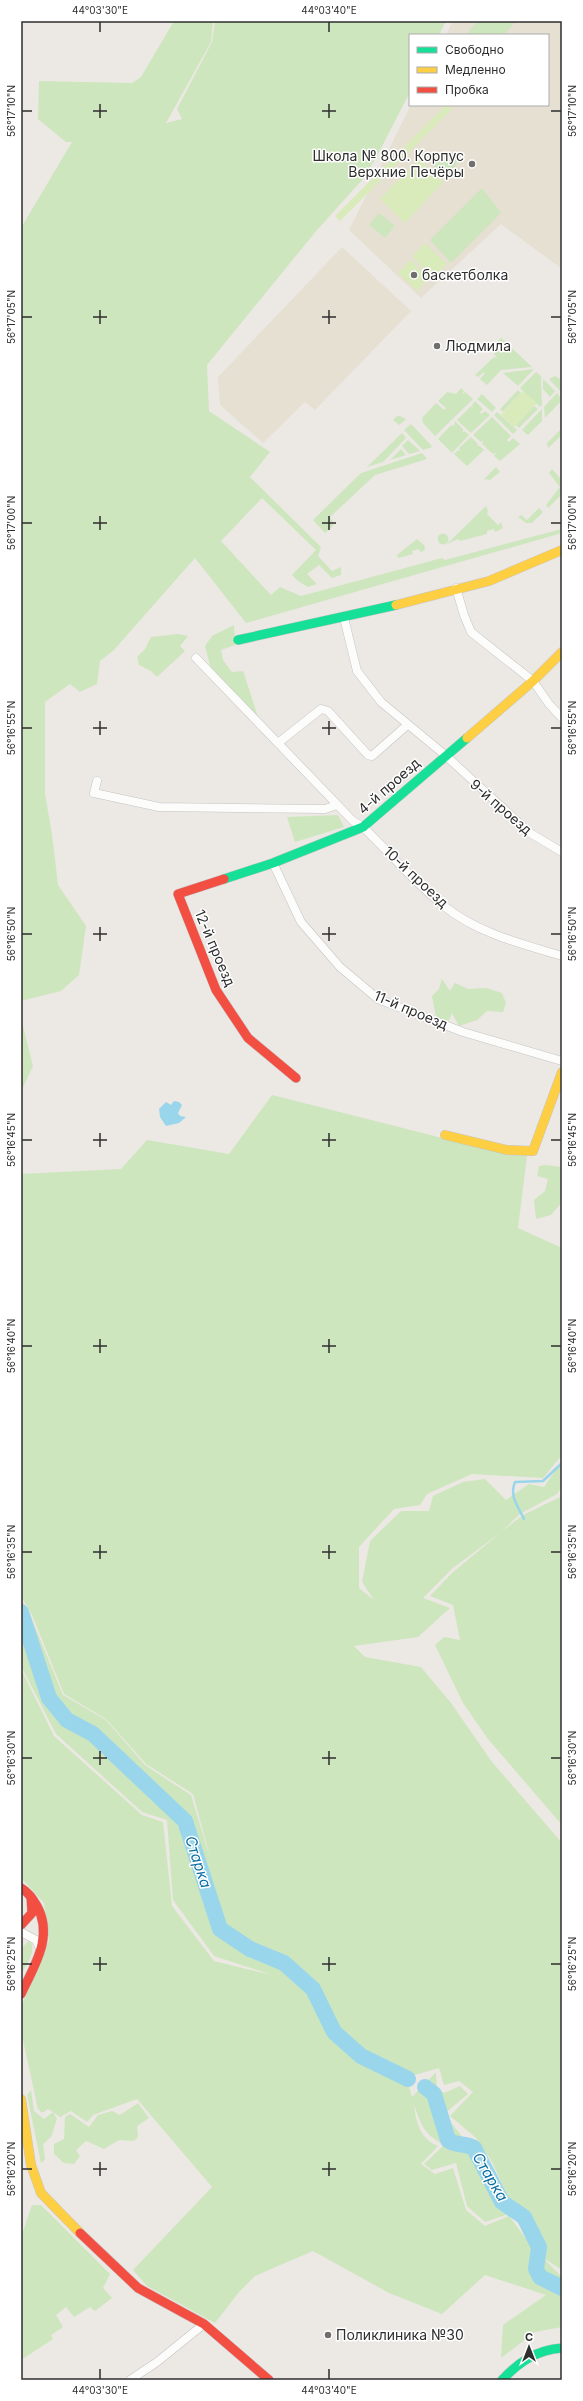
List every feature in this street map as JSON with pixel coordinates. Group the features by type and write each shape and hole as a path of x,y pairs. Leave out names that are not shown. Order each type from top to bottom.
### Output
{"street":[{"path":"238,640 344,618 456,588 489,581 562,550"},
{"path":"456,588 471,632 533,681 548,704 562,718"},
{"name":"9-й проезд","path":"344,618 357,671 381,702 445,756 530,833 562,852"},
{"name":"4-й проезд","path":"178,894 273,863 363,827 533,681 562,652"},
{"name":"10-й проезд","path":"196,658 353,821 363,827 445,907 490,932 519,943 562,956"},
{"path":"278,743 321,709 328,711 368,755 372,756 405,727"},
{"path":"97,781 94,793 159,807 325,809 337,804"},
{"name":"11-й проезд","path":"273,863 301,922 340,967 378,999 463,1032 562,1062"},
{"name":"12-й проезд","path":"178,894 216,990 248,1038 296,1078"},
{"path":"444,1135 507,1150 533,1151 562,1072"},
{"path":"22,1925 33,1910 24,1890"},
{"path":"21,1994 45,1941 45,1923 43,1916 24,1890"},
{"path":"21,1932 36,1940 41,1950"},
{"path":"21,2099 31,2165 41,2193 86,2240 138,2288 204,2324 269,2380"},
{"path":"130,2380 157,2362 204,2324"},
{"path":"502,2380 519,2362 533,2354 552,2348 562,2348"}],"shaded area":[{"name":"Школа № 800. Корпус Верхние Печёры","path":"453,21 562,21 562,269 501,224 421,298 349,230 411,106 549,106 549,34 446,34"},
{"path":"342,247 411,311 315,410 305,402 263,443 220,405 218,377"}],"green space":[{"path":"174,21 213,21 211,42 166,123 182,119 177,109 212,42 215,21 446,21 440,34 409,34 409,94 377,156 363,179 317,230 207,365 209,411 270,452 250,477 321,547 318,556 332,571 341,567 341,575 332,578 319,565 307,574 317,584 308,587 298,581 292,575 316,550 262,498 221,541 271,595 280,587 301,596 442,558 445,560 562,529 562,533 246,623 195,558 113,651 100,661 97,684 80,692 70,684 45,702 45,794 52,834 58,885 86,926 79,975 61,991 21,1001 21,228 72,142 66,142 38,119 39,81 132,83 141,77"},
{"path":"479,21 516,21 505,34 467,34"},
{"path":"445,106 452,109 340,221 335,216"},
{"path":"441,151 458,160 451,175 433,166"},
{"path":"419,159 443,182 405,223 380,199"},
{"path":"482,188 501,213 451,263 430,240"},
{"path":"379,213 395,226 385,238 369,225"},
{"path":"425,243 447,264 433,278 412,257"},
{"name":"баскетболка","path":"410,260 429,278 417,291 398,273"},
{"path":"501,338 532,367 501,370 487,385 480,379 485,373 484,372 478,377 475,375 494,357 497,358 492,351 494,345"},
{"path":"534,369 518,386 503,373"},
{"path":"536,372 541,376 542,405 540,407 520,388"},
{"path":"555,376 562,380 562,393 549,379"},
{"path":"543,379 555,391 550,397 543,389"},
{"path":"461,388 464,391 462,395 465,392 473,399 435,436 423,423 422,418 436,403 444,410 446,408 438,401 447,392 456,394"},
{"path":"518,390 521,393 503,412 500,409"},
{"path":"523,391 537,403 514,427 501,415"},
{"path":"557,393 562,400 545,418 544,407"},
{"path":"482,394 496,408 492,412 477,399"},
{"path":"475,401 483,409 480,412 481,414 485,411 490,415 471,433 457,420 471,406 473,408 472,405"},
{"path":"534,406 538,409 519,428 516,425"},
{"path":"542,409 542,421 528,435 522,430"},
{"path":"497,412 517,430 513,434 494,415"},
{"path":"397,416 406,419 399,425 393,420"},
{"path":"492,417 511,436 507,440 509,442 513,438 520,444 500,461 494,456 496,453 493,454 482,444 483,440 481,442 473,435"},
{"path":"455,421 463,429 463,433 465,431 469,435 452,453 438,439 451,425 454,426"},
{"path":"411,424 432,447 423,450 404,430"},
{"path":"562,428 562,435 548,448 547,443"},
{"path":"402,433 406,438 383,462 367,467"},
{"path":"471,437 478,444 477,446 480,446 484,450 467,466 454,454 458,450 460,451 459,448"},
{"path":"408,440 420,451 409,454 402,446"},
{"path":"401,449 406,455 390,460"},
{"path":"422,453 427,459 375,475 330,517 333,522 333,526 325,533 313,520 361,473"},
{"path":"496,467 500,472 490,480 484,479"},
{"path":"552,469 562,480 562,494 548,508 546,505 560,487 549,473"},
{"path":"486,506 488,511 487,514 498,525 501,522 503,528 495,532 494,529 487,531 487,534 460,541 458,539 447,544"},
{"path":"539,508 543,512 532,523 526,523 518,517 521,515 527,520"},
{"path":"441,534 445,534 447,535 447,543 441,544 438,541 438,537"},
{"path":"417,539 425,546 424,551 420,552 419,549 412,551 413,554 398,558 397,555"},
{"path":"234,625 235,645 221,650 223,660 232,672 243,671 258,717 211,669 205,646 212,636"},
{"path":"178,634 188,636 180,646 185,651 157,677 151,671 139,665 137,657 145,649 151,637"},
{"path":"338,815 344,827 295,842 287,817"},
{"path":"442,979 450,991 455,983 468,989 486,988 502,993 506,1003 503,1012 487,1011 477,1020 459,1026 452,1013 448,1022 436,1017 432,996 439,989"},
{"path":"21,1018 33,1066 21,1092"},
{"path":"272,1095 494,1151 527,1156 518,1228 562,1248 562,1455 543,1478 472,1474 427,1494 420,1505 394,1509 359,1547 359,1588 374,1600 362,1582 370,1541 401,1511 429,1511 433,1496 463,1482 485,1479 506,1500 529,1484 544,1487 562,1461 562,1487 557,1494 520,1514 502,1531 523,1515 562,1496 562,1825 488,1739 463,1703 435,1645 444,1637 460,1640 453,1605 430,1596 452,1573 500,1533 453,1568 423,1598 450,1608 418,1637 354,1646 365,1657 421,1667 451,1703 492,1762 562,1843 562,2270 545,2259 543,2244 528,2212 508,2197 492,2162 476,2138 450,2116 473,2092 459,2081 444,2085 439,2068 415,2075 408,2071 409,2074 403,2082 409,2086 412,2097 436,2072 437,2089 444,2093 460,2086 468,2094 444,2114 465,2140 477,2144 500,2188 506,2215 485,2222 467,2206 456,2163 432,2170 424,2164 444,2145 427,2133 414,2105 416,2118 420,2129 427,2139 438,2146 421,2164 435,2174 453,2168 466,2210 485,2226 509,2216 533,2248 562,2277 562,2327 535,2332 501,2358 503,2325 546,2295 485,2275 442,2314 389,2293 313,2251 255,2276 239,2292 215,2323 147,2286 133,2270 212,2187 137,2099 93,2115 87,2122 71,2111 60,2117 48,2109 42,2113 38,2109 21,2031 21,2007 49,1940 44,1903 21,1878 21,1669 54,1736 142,1815 163,1822 172,1906 214,1961 272,1975 214,1956 173,1900 167,1820 142,1812 56,1734 21,1666 21,1599 31,1617 63,1695 106,1720 145,1765 191,1795 212,1864 193,1794 146,1764 106,1719 64,1694 32,1615 21,1596 21,1174 121,1169 147,1140 229,1154"},
{"path":"546,1165 562,1167 562,1202 551,1215 536,1219 534,1200 545,1191 548,1179 537,1176 539,1166"},
{"path":"30,1940 32,1944 32,1953 21,1975 21,1948"},
{"path":"31,2090 34,2111 44,2119 53,2112 57,2119 51,2137 43,2144 45,2160 41,2163 27,2095"},
{"path":"138,2103 149,2118 137,2126 138,2137 134,2141 119,2140 104,2149 86,2141 76,2150 80,2156 74,2164 64,2163 54,2154 54,2144 64,2139 65,2117 70,2114 89,2127 98,2115 112,2111 120,2115"},
{"path":"32,2205 41,2205 110,2274 103,2288 112,2298 95,2311 90,2307 74,2317 66,2307 56,2315 63,2327 51,2335 53,2339 21,2360 21,2237"}],"water":[{"path":"174,1101 179,1102 182,1105 178,1113 180,1116 186,1117 179,1123 166,1126 160,1117 159,1109 166,1102 171,1105"}],"waterway":[{"path":"524,1519 517,1505 513,1492 515,1482 543,1481 562,1463"},
{"name":"Старка","path":"21,1612 49,1698 67,1720 93,1734 185,1821 220,1929 250,1949 284,1963 313,1989 334,2032 361,2056 408,2079"},
{"name":"Старка","path":"425,2087 434,2094 448,2140 474,2148 502,2202 524,2217 539,2247 536,2269 540,2277 562,2288"}],"traffic: fast":[{"path":"238,640 396,605"},
{"path":"224,879 273,863 363,827 467,738"},
{"path":"502,2380 522,2362 536,2354 562,2348"}],"traffic: slow":[{"path":"396,605 489,581 562,550"},
{"path":"467,738 533,681 562,652"},
{"path":"445,1135 507,1150 533,1151 562,1072"},
{"path":"21,2099 31,2165 41,2193 80,2233"}],"traffic: jam":[{"path":"224,879 178,894 216,990 248,1038 296,1078"},
{"path":"21,1888 30,1896 37,1906 42,1918 44,1929 40,1951 21,1994"},
{"path":"21,1925 32,1913 31,1897"},
{"path":"80,2233 138,2288 204,2324 269,2380"}],"place":[{"name":"Школа № 800. Корпус Верхние Печёры","path":"472,164"},
{"name":"баскетболка","path":"414,275"},
{"name":"Людмила","path":"437,346"},
{"name":"Поликлиника №30","path":"328,2335"}]}
